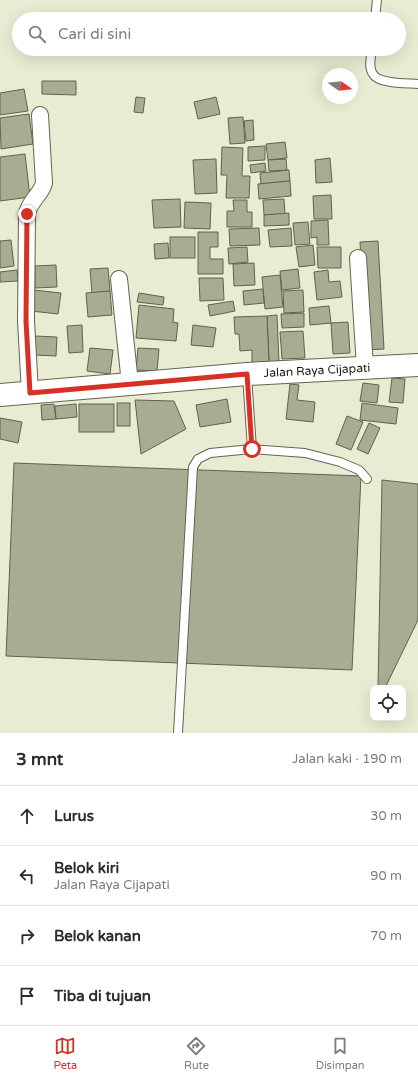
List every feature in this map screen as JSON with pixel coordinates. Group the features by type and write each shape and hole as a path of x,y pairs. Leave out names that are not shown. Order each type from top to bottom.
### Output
{"main road":[{"name":"Jalan Raya Cijapati","path":"0,395 247,374 418,364"}],"street":[{"path":"30,393 26,321 27,214 30,204 41,191 44,183 40,116"},
{"path":"358,258 365,367"},
{"path":"119,279 130,384"}],"lane":[{"path":"376,12 377,0"},
{"path":"371,56 370,66 373,75 378,80 418,84"},
{"path":"247,374 252,449"},
{"path":"178,733 193,467 198,459 210,453 252,449 305,453 340,462 359,470 367,478"}],"building":[{"path":"42,81 76,81 76,95 42,94"},
{"path":"24,89 28,111 0,115 0,93"},
{"path":"136,97 145,98 143,113 134,112"},
{"path":"216,97 220,114 198,119 194,102"},
{"path":"29,114 33,144 1,149 0,118"},
{"path":"243,117 245,143 230,144 228,118"},
{"path":"253,120 254,140 246,141 244,121"},
{"path":"285,142 287,158 268,160 266,144"},
{"path":"265,146 265,160 248,161 248,147"},
{"path":"222,147 243,148 242,176 250,176 249,198 226,198 227,175 221,175"},
{"path":"25,154 30,197 0,201 0,157"},
{"path":"330,158 332,182 316,183 315,160"},
{"path":"216,159 217,193 195,194 193,160"},
{"path":"286,159 287,170 269,171 268,160"},
{"path":"265,163 266,171 251,173 250,165"},
{"path":"289,170 290,181 261,184 260,173"},
{"path":"290,181 291,196 259,199 258,184"},
{"path":"331,195 332,219 314,219 313,196"},
{"path":"180,199 181,227 154,228 152,200"},
{"path":"284,199 285,214 264,215 263,200"},
{"path":"233,200 247,200 247,212 252,212 252,227 227,227 227,211 234,211"},
{"path":"185,202 211,203 210,229 184,228"},
{"path":"289,213 289,225 264,226 264,215"},
{"path":"328,220 329,245 317,245 317,237 311,238 311,221"},
{"path":"308,222 310,244 295,245 293,223"},
{"path":"259,228 260,245 230,246 229,229"},
{"path":"291,228 292,246 270,247 268,230"},
{"path":"198,232 218,232 218,247 210,247 210,259 223,259 223,274 198,274"},
{"path":"170,237 195,237 195,258 170,258"},
{"path":"11,240 14,266 0,268 0,241"},
{"path":"378,241 384,349 366,350 360,242"},
{"path":"168,243 169,258 155,259 154,244"},
{"path":"313,245 315,265 299,267 296,247"},
{"path":"247,247 248,262 229,264 228,248"},
{"path":"317,247 341,247 341,268 318,268"},
{"path":"254,263 255,285 234,286 233,264"},
{"path":"56,265 57,287 35,288 35,266"},
{"path":"108,268 110,291 92,293 90,269"},
{"path":"298,269 300,288 282,290 280,271"},
{"path":"17,270 18,281 0,282 0,272"},
{"path":"328,270 329,282 340,281 342,297 317,300 314,272"},
{"path":"280,275 283,307 265,309 262,277"},
{"path":"199,278 223,278 224,300 200,301"},
{"path":"263,289 264,303 244,305 243,291"},
{"path":"34,290 61,293 58,314 31,311"},
{"path":"303,290 304,312 284,313 283,291"},
{"path":"110,291 112,315 88,317 86,293"},
{"path":"139,293 164,297 163,305 137,302"},
{"path":"233,301 235,311 210,316 208,305"},
{"path":"139,305 174,309 173,322 178,323 176,341 136,338"},
{"path":"329,306 331,323 310,325 309,308"},
{"path":"304,313 304,327 282,328 281,314"},
{"path":"277,315 279,362 269,362 267,316"},
{"path":"267,316 269,362 252,363 252,350 240,351 239,334 235,334 234,317"},
{"path":"348,322 350,353 333,354 331,323"},
{"path":"82,325 83,352 69,353 67,326"},
{"path":"193,325 216,328 213,347 191,345"},
{"path":"303,331 305,358 282,359 280,332"},
{"path":"35,336 57,337 56,356 34,355"},
{"path":"90,348 113,350 110,374 87,371"},
{"path":"138,348 159,349 157,371 136,370"},
{"path":"392,378 405,379 403,403 389,402"},
{"path":"363,383 379,385 377,403 360,401"},
{"path":"290,384 299,385 297,400 315,402 313,422 286,419"},
{"path":"227,399 231,422 200,427 196,405"},
{"path":"135,400 174,401 186,429 141,454"},
{"path":"117,403 130,403 130,426 117,426"},
{"path":"362,403 398,408 396,424 360,420"},
{"path":"54,404 56,419 42,420 41,405"},
{"path":"76,404 77,417 56,419 55,406"},
{"path":"79,404 114,404 114,432 79,432"},
{"path":"347,416 363,422 351,450 336,444"},
{"path":"0,418 22,422 18,443 0,439"},
{"path":"369,423 380,428 368,454 357,449"},
{"path":"14,463 361,476 352,670 6,656"},
{"path":"382,480 418,484 418,620 386,685 378,685"}],"route":[{"path":"27,214 26,321 30,393 247,374 252,449"}]}
